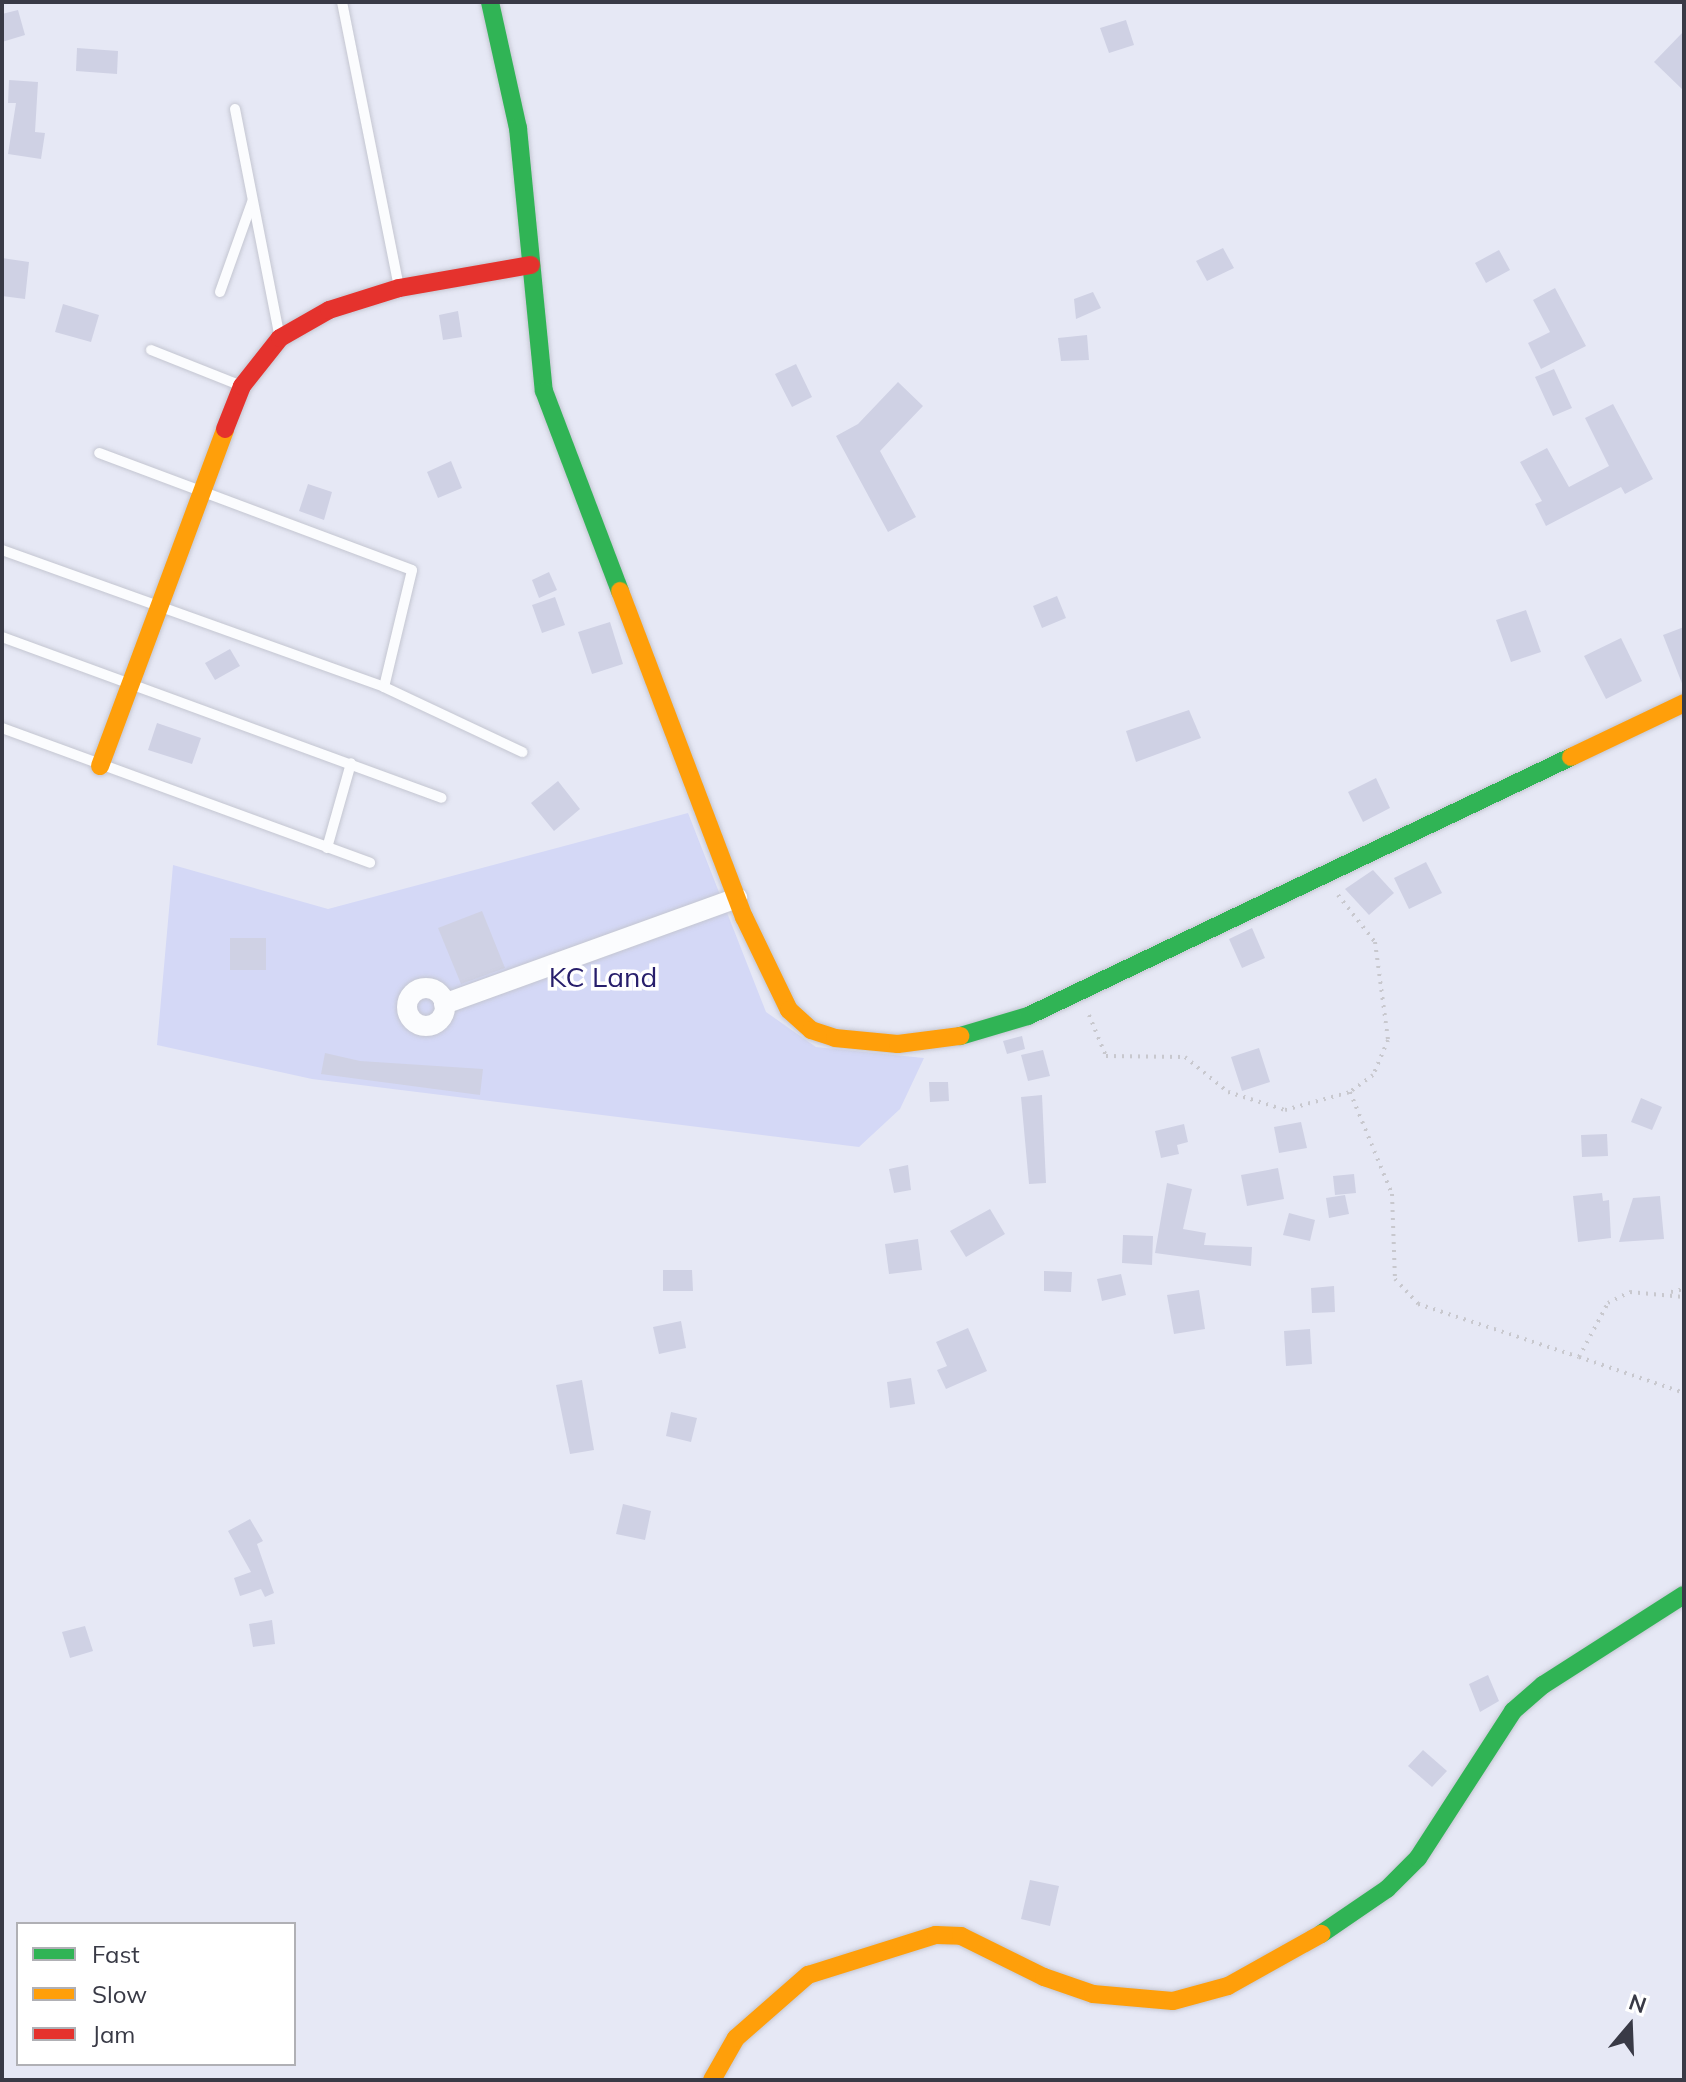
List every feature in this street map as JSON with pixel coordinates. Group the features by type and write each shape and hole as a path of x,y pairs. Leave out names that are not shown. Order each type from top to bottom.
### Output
{"street":[{"path":"490,2 518,128 544,391 737,898 789,1010 811,1030 835,1038 898,1044 945,1041 1028,1016 1684,703"},
{"path":"100,766 156,605 242,386 280,338 329,310 399,288 531,265"},
{"path":"444,1004 737,898"},
{"path":"712,2080 736,2038 808,1975 936,1935 961,1936 1044,1977 1093,1994 1173,2001 1228,1986 1347,1920 1387,1889 1418,1858 1493,1735 1513,1711 1543,1685 1684,1595"}],"lane":[{"path":"342,2 399,288"},
{"path":"235,109 280,338"},
{"path":"220,292 253,200"},
{"path":"151,350 242,386"},
{"path":"99,453 412,570 384,687"},
{"path":"2,550 384,687 522,752"},
{"path":"2,637 441,798"},
{"path":"2,728 370,863"},
{"path":"327,848 351,763"}],"path":[{"path":"1079,991 1106,1056 1185,1057 1228,1092 1285,1110 1350,1092 1373,1075 1388,1040 1375,942 1323,875"},
{"path":"1350,1092 1392,1194 1395,1279 1418,1304 1684,1393"},
{"path":"1579,1357 1608,1303 1630,1292 1684,1289"},
{"path":"1670,1292 1684,1297"}],"green space":[{"name":"KC Land","path":"688,813 766,1012 816,1047 924,1058 900,1109 859,1147 312,1079 157,1045 173,865 328,909"}],"building":[{"path":"18,10 25,35 2,42 2,14"},
{"path":"1126,20 1134,45 1109,53 1100,28"},
{"path":"1684,31 1684,91 1654,62"},
{"path":"77,48 118,51 117,74 76,71"},
{"path":"9,80 38,82 35,132 45,133 41,159 8,154 16,103 8,103"},
{"path":"1223,248 1234,268 1207,281 1196,261"},
{"path":"1499,250 1510,270 1486,283 1475,263"},
{"path":"2,258 29,262 25,299 2,296"},
{"path":"1555,288 1586,346 1541,369 1528,343 1550,332 1533,300"},
{"path":"1093,292 1101,308 1076,319 1074,299"},
{"path":"63,304 99,315 91,342 55,332"},
{"path":"458,311 462,337 443,340 439,315"},
{"path":"1087,335 1089,360 1061,361 1058,338"},
{"path":"796,364 812,397 792,407 775,374"},
{"path":"1554,369 1572,408 1553,416 1535,377"},
{"path":"898,382 923,406 880,451 916,517 888,532 836,436 858,424"},
{"path":"1613,404 1653,479 1625,494 1621,487 1546,526 1535,504 1542,501 1520,462 1547,448 1569,487 1609,466 1585,418"},
{"path":"451,461 462,488 438,498 427,472"},
{"path":"308,484 332,492 324,520 299,511"},
{"path":"549,572 557,590 539,598 532,580"},
{"path":"1057,596 1066,618 1042,628 1033,606"},
{"path":"555,597 565,625 542,633 532,605"},
{"path":"1526,610 1541,652 1511,662 1496,620"},
{"path":"610,622 623,664 592,674 578,632"},
{"path":"1684,627 1684,686 1683,686 1663,635"},
{"path":"1621,638 1642,681 1606,699 1584,656"},
{"path":"230,649 240,666 215,680 205,663"},
{"path":"1189,710 1201,738 1136,762 1126,731"},
{"path":"157,723 201,738 192,764 148,750"},
{"path":"1376,778 1390,808 1363,822 1348,792"},
{"path":"558,781 580,809 554,831 531,803"},
{"path":"1426,862 1442,893 1409,909 1394,878"},
{"path":"1373,870 1394,893 1369,915 1345,889"},
{"path":"482,911 505,968 461,984 438,928"},
{"path":"1252,928 1265,958 1242,968 1229,939"},
{"path":"230,938 266,938 266,970 230,970"},
{"path":"1022,1036 1025,1049 1007,1054 1003,1041"},
{"path":"1259,1048 1270,1082 1242,1091 1231,1057"},
{"path":"1043,1050 1050,1076 1028,1081 1021,1055"},
{"path":"325,1053 360,1061 483,1069 480,1095 321,1074"},
{"path":"929,1082 948,1082 949,1101 930,1102"},
{"path":"1042,1095 1046,1183 1029,1184 1021,1097"},
{"path":"1641,1098 1662,1107 1652,1130 1631,1122"},
{"path":"1301,1122 1307,1148 1279,1153 1274,1127"},
{"path":"1184,1124 1188,1142 1177,1145 1179,1154 1161,1158 1155,1131"},
{"path":"1607,1134 1608,1156 1582,1157 1581,1135"},
{"path":"908,1165 911,1190 894,1193 889,1169"},
{"path":"1278,1168 1284,1199 1247,1206 1241,1175"},
{"path":"1354,1174 1356,1193 1335,1195 1333,1176"},
{"path":"1167,1183 1192,1189 1183,1229 1206,1233 1204,1245 1252,1247 1251,1266 1155,1253"},
{"path":"1602,1193 1603,1201 1609,1200 1611,1238 1578,1242 1573,1196"},
{"path":"1345,1195 1349,1214 1329,1218 1326,1198"},
{"path":"1660,1196 1664,1239 1619,1242 1633,1198"},
{"path":"990,1209 1005,1234 966,1257 950,1231"},
{"path":"1289,1213 1315,1220 1310,1241 1283,1235"},
{"path":"1123,1235 1153,1236 1152,1265 1122,1263"},
{"path":"918,1239 922,1270 889,1274 885,1244"},
{"path":"663,1270 692,1270 693,1291 663,1291"},
{"path":"1044,1271 1072,1272 1071,1292 1044,1291"},
{"path":"1121,1274 1126,1295 1102,1301 1097,1279"},
{"path":"1334,1286 1335,1312 1312,1313 1311,1288"},
{"path":"1199,1290 1205,1329 1174,1334 1167,1295"},
{"path":"681,1321 686,1348 659,1354 653,1327"},
{"path":"968,1328 987,1371 946,1389 937,1370 947,1366 936,1342"},
{"path":"1310,1329 1312,1364 1286,1366 1284,1331"},
{"path":"911,1378 915,1404 890,1408 887,1382"},
{"path":"582,1380 594,1450 570,1454 556,1385"},
{"path":"671,1412 697,1418 691,1442 666,1436"},
{"path":"623,1504 651,1511 645,1540 616,1534"},
{"path":"250,1519 263,1541 257,1544 274,1593 265,1597 261,1589 240,1596 234,1578 251,1572 228,1531"},
{"path":"272,1620 275,1644 253,1647 249,1624"},
{"path":"85,1626 93,1651 70,1658 62,1632"},
{"path":"1488,1675 1499,1701 1480,1712 1469,1684"},
{"path":"1423,1750 1447,1771 1432,1787 1408,1766"},
{"path":"1030,1880 1059,1886 1050,1926 1021,1919"}],"traffic: fast":[{"path":"490,2 518,128 544,391 620,591"},
{"path":"960,1036 1028,1016 1571,757"},
{"path":"1321,1934 1387,1889 1418,1858 1513,1711 1543,1685 1684,1595"}],"traffic: slow":[{"path":"100,766 225,429"},
{"path":"620,591 744,917 789,1010 811,1030 835,1038 898,1044 960,1036"},
{"path":"1571,757 1684,703"},
{"path":"712,2080 736,2038 808,1975 936,1935 961,1936 1044,1977 1093,1994 1173,2001 1228,1986 1321,1934"}],"traffic: jam":[{"path":"225,429 242,386 280,338 329,310 399,288 531,265"}]}
